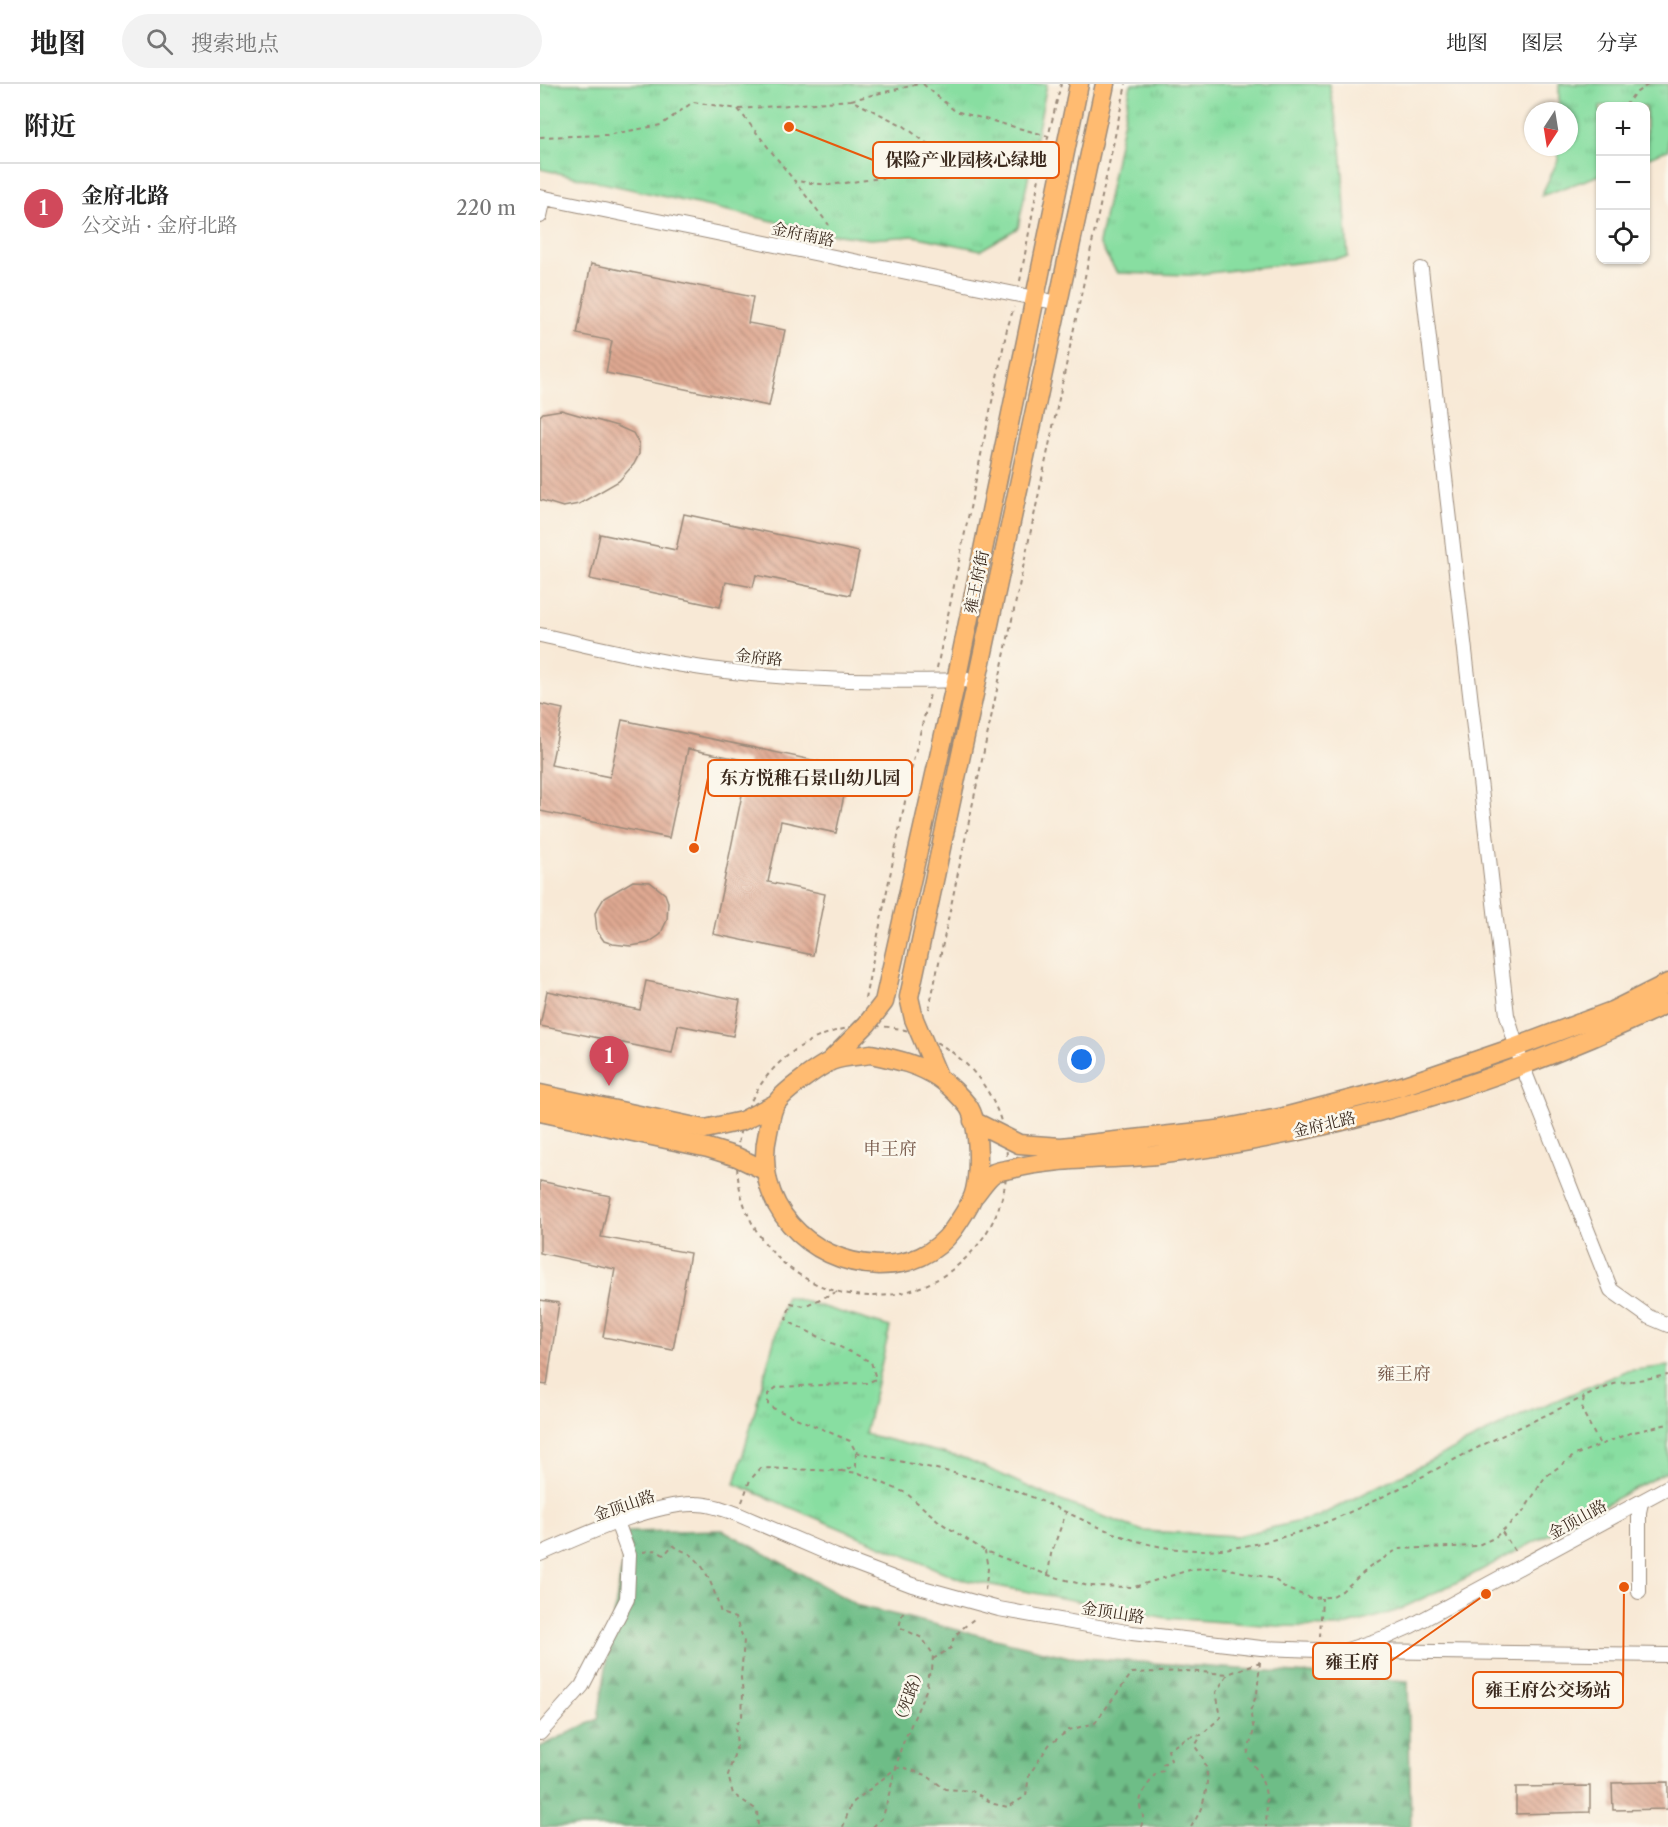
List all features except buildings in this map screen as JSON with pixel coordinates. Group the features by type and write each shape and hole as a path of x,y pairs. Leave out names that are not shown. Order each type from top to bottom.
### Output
{"main road":[{"name":"雍王府街","path":"831,1060 858,1019 884,1002 956,681 1026,296 1079,84"},
{"name":"雍王府街","path":"939,1078 924,1027 914,1019 909,997 1105,84"},
{"name":"金府北路","path":"973,1121 1019,1144 1061,1147 1217,1130 1284,1117 1402,1086 1516,1047 1612,1011 1668,983"},
{"name":"金府北路","path":"973,1197 993,1173 1030,1164 1154,1155 1220,1146 1382,1111 1473,1083 1522,1065 1615,1029 1668,1003"},
{"path":"540,1094 705,1129 742,1121 775,1104 786,1092 831,1060 871,1054 903,1061 939,1078 969,1108 979,1159 973,1197 945,1240 926,1256 892,1265 861,1264 834,1257 815,1247 795,1231 772,1192 764,1170 766,1141 775,1104"},
{"path":"540,1112 708,1148 737,1157 764,1170"}],"street":[{"name":"金府南路","path":"542,197 1059,303"},
{"path":"540,216 542,197"},
{"path":"1421,269 1507,1015 1522,1065 1611,1290 1649,1317 1668,1325"},
{"name":"金府路","path":"540,635 683,665 807,679 978,680"},
{"name":"金顶山路","path":"540,1554 617,1522 673,1506 697,1504 722,1508 835,1556 912,1585 982,1605 1261,1655 1319,1650 1344,1651 1384,1638 1411,1626 1668,1487"},
{"path":"1639,1592 1641,1503"},
{"path":"540,1733 582,1686 627,1599 629,1555 617,1522"},
{"path":"1344,1651 1668,1655"}],"path":[{"path":"540,137 607,135 661,125 693,102 738,109 851,100 921,84 955,111 1049,136"},
{"name":"雍王府街","path":"858,1019 914,757 934,681 1007,329 1026,296 1049,136 1061,84"},
{"path":"924,1027 1126,84"},
{"path":"1628,102 1634,94 1648,84"},
{"path":"795,182 829,185 904,175 929,145 904,126 851,100"},
{"path":"738,109 829,225"},
{"path":"858,1019 893,1028 924,1027 994,1101 1008,1140 1008,1170 1001,1209 983,1245 956,1273 917,1290 869,1297 832,1288 783,1264 749,1221 738,1184 737,1157 742,1121 750,1096 781,1058 825,1032 858,1019"},
{"path":"841,1472 856,1466 856,1452 850,1441 768,1406 768,1394 777,1387 867,1383 876,1379 871,1362 786,1319 791,1303 804,1306 842,1290"},
{"path":"856,1452 988,1481 1022,1493 1123,1538 1164,1547 1234,1548 1257,1544 1308,1529 1350,1512 1501,1435 1614,1384 1668,1375"},
{"path":"1584,1397 1582,1410 1599,1444"},
{"path":"737,1514 750,1480 761,1468 859,1473 906,1493 941,1523 985,1551 1011,1563 1088,1586 1134,1587 1193,1569 1221,1568 1274,1579 1298,1594 1311,1598 1322,1598 1342,1592 1370,1567 1398,1549 1476,1546 1494,1538 1523,1512 1545,1477 1575,1455 1630,1432 1668,1424"},
{"path":"1048,1575 1051,1554 1066,1513"},
{"path":"1502,1532 1526,1565"},
{"path":"629,1555 655,1550 664,1556 674,1545 680,1551 690,1554 711,1583 721,1613 735,1618 744,1640 741,1678 742,1717 735,1726 737,1745 728,1775 733,1794 758,1810 758,1827"},
{"path":"982,1605 988,1569 985,1551"},
{"path":"1319,1650 1322,1598"},
{"name":"（死路）","path":"873,1827 884,1817 901,1748 927,1688 928,1675 932,1672 933,1654 922,1638 899,1627 903,1612"},
{"path":"933,1659 951,1648 952,1640 958,1632 975,1618"},
{"path":"1191,1827 1198,1816 1206,1790 1204,1762 1195,1746 1201,1735 1221,1717 1216,1692 1228,1674 1261,1655"},
{"path":"1261,1655 1257,1694 1250,1711 1254,1730 1247,1755 1260,1773 1268,1798 1266,1827"},
{"path":"843,1827 851,1804 895,1769 902,1767 926,1775 945,1789 972,1791 994,1804 1008,1807 1026,1796 1029,1775 1048,1745 1069,1730 1095,1723 1132,1673 1185,1671 1228,1674"},
{"path":"1141,1827 1144,1815 1140,1804 1143,1794 1156,1773 1163,1771 1164,1764 1171,1760 1168,1750 1188,1737 1201,1735"}],"green space":[{"path":"540,84 1047,84 1018,228 981,250 914,236 870,239 831,234 540,169"},
{"path":"1131,84 1329,84 1341,145 1348,257 1191,275 1117,273 1099,243"},
{"path":"1559,84 1668,84 1668,150 1650,157 1650,102 1596,102 1596,176 1541,196 1558,156 1578,156 1578,102 1559,102"},
{"path":"786,1296 890,1327 865,1434 967,1459 1053,1498 1143,1531 1237,1536 1317,1517 1526,1413 1626,1371 1668,1366 1668,1471 1468,1577 1396,1611 1341,1627 1277,1626 1167,1618 960,1579 735,1484"},
{"path":"723,1530 859,1606 1069,1657 1408,1681 1411,1827 540,1827 540,1747 598,1719 627,1532"}],"place":[{"name":"保险产业园核心绿地","path":"789,127"},
{"name":"东方悦稚石景山幼儿园","path":"694,848"},
{"name":"金府北路","path":"609,1086"},
{"name":"雍王府公交场站","path":"1624,1587"},
{"name":"雍王府","path":"1486,1594"}],"district":[{"name":"申王府","path":"890,1149"},
{"name":"雍王府","path":"1404,1374"}]}
